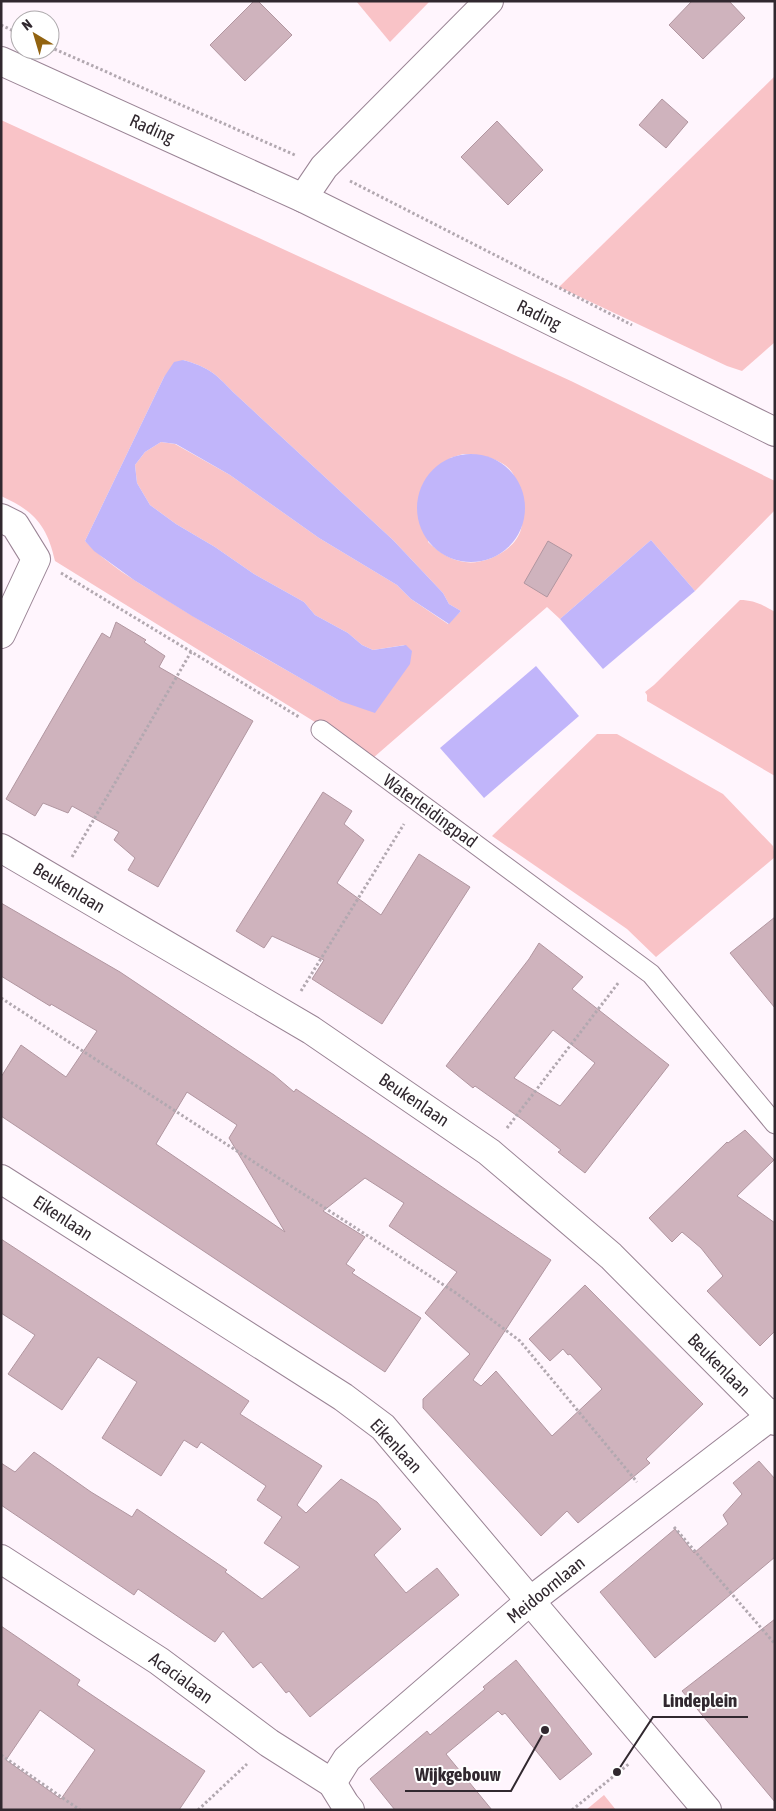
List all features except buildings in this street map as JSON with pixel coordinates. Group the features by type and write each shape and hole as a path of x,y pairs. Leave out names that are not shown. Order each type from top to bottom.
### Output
{"street":[{"path":"303,198 324,167 489,1"},
{"name":"Rading","path":"1,60 303,198 775,432"},
{"path":"1,518 16,525 36,559 1,634"},
{"name":"Beukenlaan","path":"1,848 311,1030 489,1152 611,1256 773,1416"},
{"name":"Eikenlaan","path":"1,1179 343,1397 383,1427 707,1810"},
{"name":"Meidoornlaan","path":"332,1782 347,1758 530,1601 773,1416"},
{"name":"Acacialaan","path":"1,1559 158,1661 269,1743 332,1782 350,1810"}],"lane":[{"name":"Waterleidingpad","path":"321,730 651,974 775,1124"}],"path":[{"path":"36,559 321,730"},
{"path":"58,881 191,652"},
{"path":"285,1015 418,802"},
{"path":"489,1152 634,962"},
{"path":"1,998 456,1293 520,1340 775,1644"},
{"path":"198,1810 269,1743"},
{"path":"1,1755 80,1810"},
{"path":"572,1810 635,1760"}],"shaded area":[{"path":"356,1 430,1 390,42"},
{"path":"775,76 775,342 742,371 727,366 559,287"},
{"path":"1,120 571,381 775,481 775,510 695,591 651,540 560,619 547,607 373,758 55,561 48,538 37,521 22,507 1,496","holes":["183,360 205,368 221,380 393,540 443,593 449,604 461,611 448,624 411,599 397,585 319,538 230,475 175,444 161,442 145,452 135,465 137,483 150,505 254,574 304,602 315,615 348,633 362,645 373,650 405,645 340,701 142,585 112,565 85,541 164,377","463,454 477,455 505,465 514,476 516,482 522,523 518,537 499,554 481,561 460,561 441,552 428,542 450,458"]},
{"path":"183,360 205,368 221,380 393,540 443,593 449,604 461,611 449,624 411,599 397,585 319,538 230,475 176,444 161,442 145,452 135,465 137,483 150,505 254,574 304,602 315,615 348,633 362,645 373,650 406,645 412,651 410,664 375,713 340,701 192,616 134,580 94,551 85,541 164,377 174,362"},
{"path":"471,454 492,458 509,470 521,487 525,508 521,529 509,546 492,558 471,562 450,558 433,546 421,529 417,508 421,487 433,470 450,458"},
{"path":"651,540 695,591 603,669 560,619"},
{"path":"740,600 758,603 775,612 775,776 647,701 645,692"},
{"path":"536,666 579,716 484,798 440,748"},
{"path":"597,734 617,734 723,794 773,846 775,857 656,957 627,929 492,836"},
{"path":"604,1795 616,1810 586,1810"}],"place":[{"name":"Wijkgebouw","path":"545,1730"},
{"name":"Lindeplein","path":"617,1772"}]}
